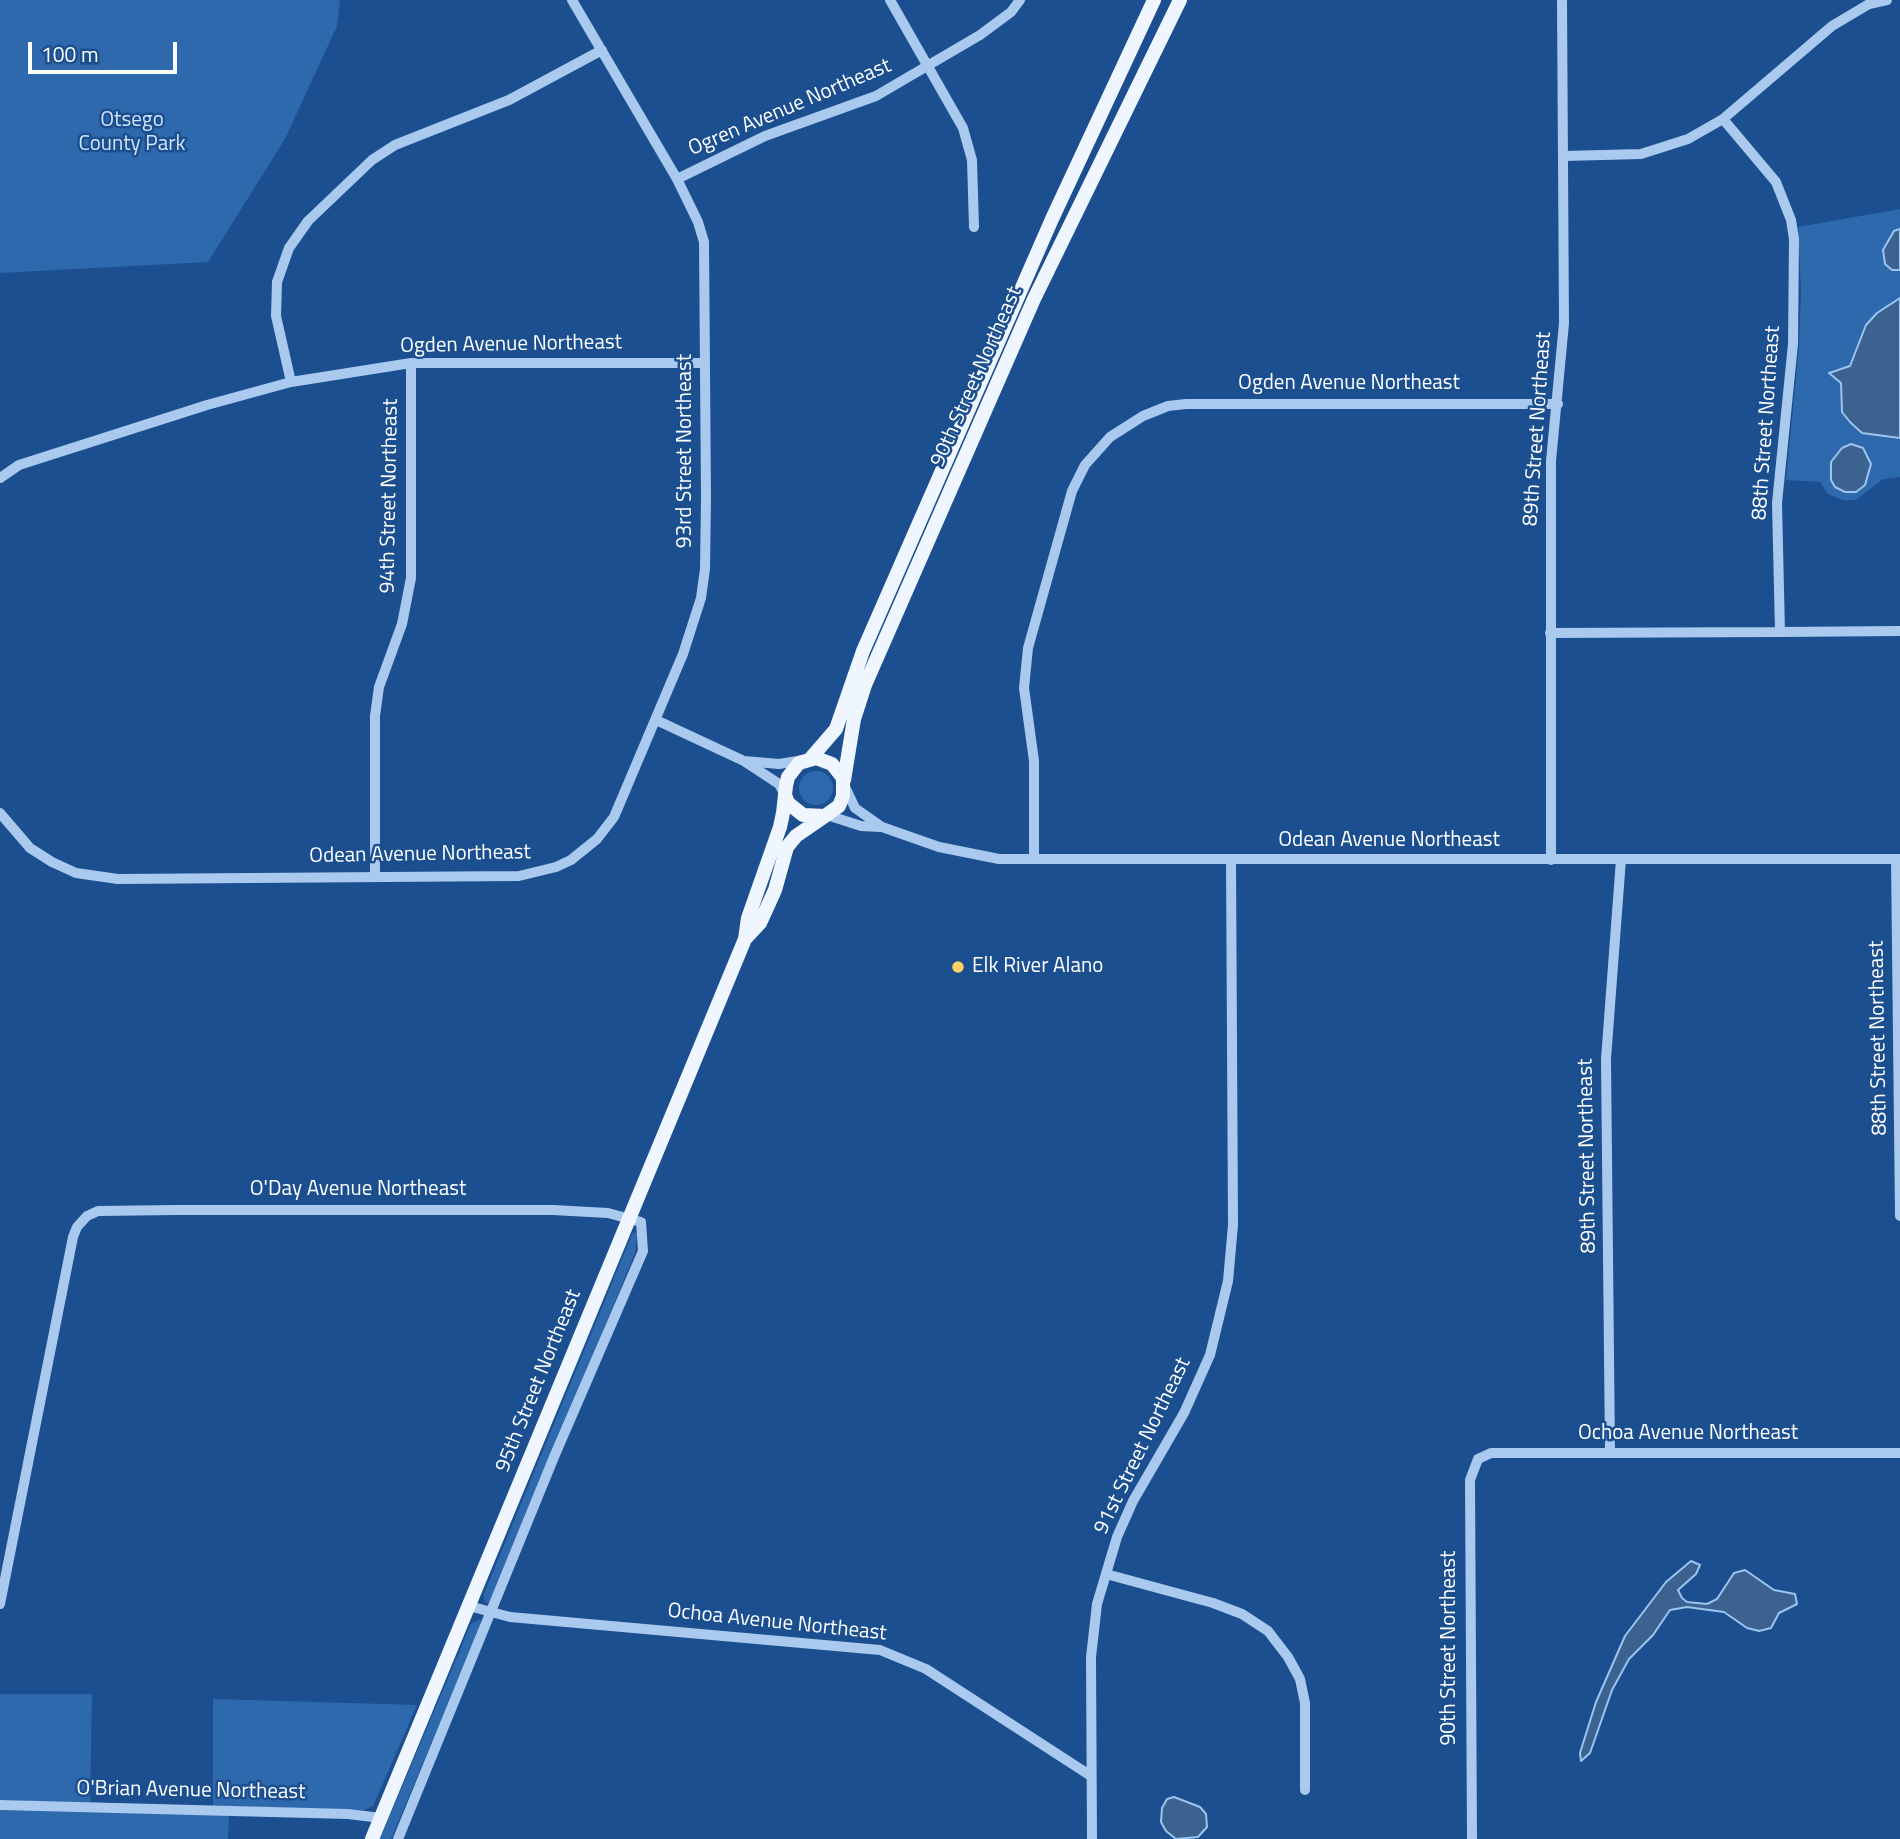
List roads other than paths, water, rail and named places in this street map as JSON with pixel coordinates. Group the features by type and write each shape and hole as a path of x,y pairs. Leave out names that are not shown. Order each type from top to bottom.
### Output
{"main road":[{"name":"90th Street Northeast","path":"808,759 836,729 868,638 1052,219 1154,0"},
{"name":"90th Street Northeast","path":"844,784 854,719 871,673 1034,299 1180,0"},
{"path":"808,759 832,764 844,784 839,806 796,836 787,847 775,890 760,923 744,939 748,918 780,827 792,769 808,759"},
{"path":"785,795 788,803 803,815 826,816"},
{"name":"95th Street Northeast","path":"372,1839 744,939"}],"street":[{"name":"93rd Street Northeast","path":"572,0 677,179 702,232 705,363 703,587 689,640 656,720"},
{"path":"890,0 963,128 972,160 974,227"},
{"name":"Ogren Avenue Northeast","path":"677,179 765,136 854,106 930,66 980,35 1011,12 1020,0"},
{"name":"89th Street Northeast","path":"1550,860 1551,461 1564,323 1562,0"},
{"path":"1564,156 1641,154 1688,139 1724,119 1832,26 1869,4 1887,0"},
{"path":"291,382 275,302 281,265 307,221 372,160 413,135 509,100 602,50"},
{"name":"88th Street Northeast","path":"1724,119 1776,182 1791,220 1794,239 1793,344 1777,503 1780,632"},
{"name":"Ogden Avenue Northeast","path":"0,478 19,465 45,456 206,405 291,382 411,363 705,363"},
{"name":"94th Street Northeast","path":"375,877 375,716 379,687 402,624 411,578 411,363"},
{"name":"Ogden Avenue Northeast","path":"1034,859 1034,761 1024,688 1030,640 1079,474 1110,437 1143,415 1168,406 1186,404 1558,404"},
{"path":"1550,633 1900,631"},
{"path":"656,720 744,761 779,784 785,795"},
{"name":"Odean Avenue Northeast","path":"0,813 30,848 59,866 96,877 520,876 556,867 571,860 597,839 614,817 656,720"},
{"path":"744,761 779,764 808,759"},
{"name":"Odean Avenue Northeast","path":"844,784 855,808 882,827"},
{"name":"Odean Avenue Northeast","path":"826,816 861,826 882,827 960,852 999,859 1898,859"},
{"name":"89th Street Northeast","path":"1610,1453 1606,1059 1621,859"},
{"name":"88th Street Northeast","path":"1898,859 1900,1216"},
{"name":"91st Street Northeast","path":"1092,1839 1092,1632 1105,1574 1133,1501 1184,1413 1206,1364 1228,1281 1233,1224 1231,860"},
{"name":"O'Day Avenue Northeast","path":"0,1604 73,1237 76,1227 88,1216 98,1211 322,1209 553,1210 629,1217"},
{"path":"398,1839 643,1251 641,1222 629,1217"},
{"name":"Ochoa Avenue Northeast","path":"1478,1459 1490,1453 1900,1453"},
{"name":"90th Street Northeast","path":"1472,1839 1469,1480 1478,1459"},
{"path":"1105,1574 1213,1603 1242,1614 1268,1632 1288,1657 1300,1679 1305,1703 1305,1790"},
{"name":"Ochoa Avenue Northeast","path":"469,1606 510,1617 880,1650 926,1669 1091,1776"},
{"name":"O'Brian Avenue Northeast","path":"0,1805 348,1814 381,1818"}],"place":[{"name":"Elk River Alano","path":"958,967"}],"park label":[{"name":"Otsego County Park","path":"132,133"}]}
